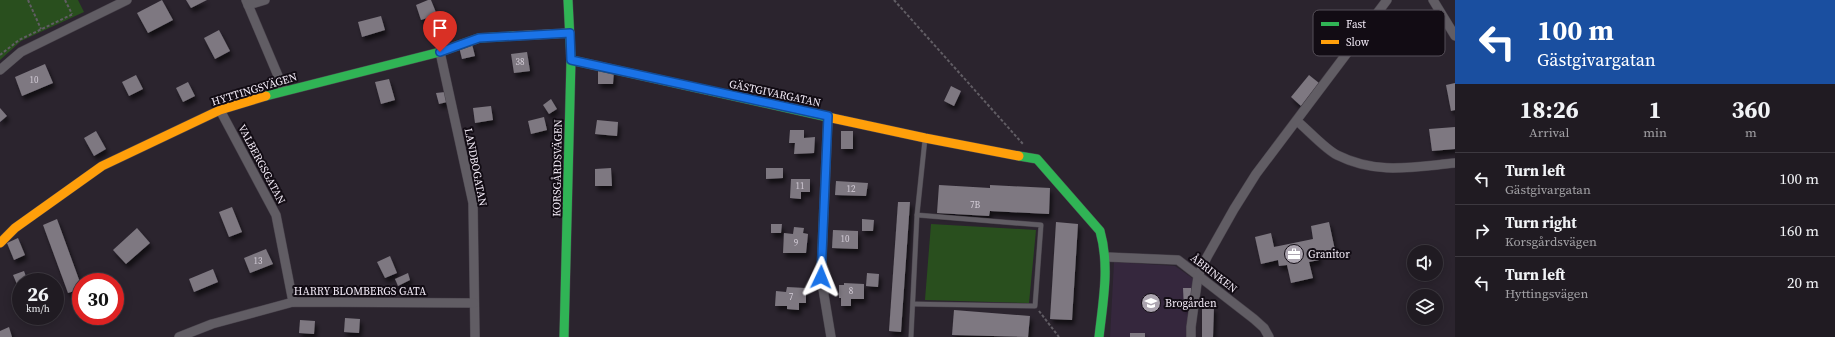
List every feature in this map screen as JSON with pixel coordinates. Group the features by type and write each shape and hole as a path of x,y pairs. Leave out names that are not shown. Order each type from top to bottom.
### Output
{"street":[{"path":"0,70 21,52 127,0"},
{"path":"265,0 247,3 284,90"},
{"name":"KORSGÅRDSVÄGEN","path":"564,337 571,60 568,0"},
{"path":"1380,10 1387,0"},
{"path":"1432,0 1438,10"},
{"path":"1445,20 1455,36"},
{"name":"HYTTINGSVÄGEN","path":"0,243 15,228 102,166 220,110 284,90 328,81 440,52 479,38 570,33"},
{"name":"LANDBOGATAN","path":"440,52 473,203 475,337"},
{"path":"1191,337 1198,276 1207,257 1256,174 1345,56"},
{"name":"GÄSTGIVARGATAN","path":"571,60 828,116 821,277 831,337"},
{"name":"VALBERGSGATAN","path":"220,110 276,215 293,302"},
{"path":"828,116 925,138 1037,159 1100,231 1107,257 1099,337"},
{"path":"1297,121 1336,154 1368,167 1389,169 1455,163"},
{"name":"ÅBRINKEN","path":"1107,257 1178,260 1254,319 1269,337"},
{"name":"HARRY BLOMBERGS GATA","path":"179,337 212,324 293,302 474,302"}],"lane":[{"path":"911,337 914,304 917,215 925,138"},
{"path":"914,304 1035,306 1041,225 917,215"}],"path":[{"path":"28,0 41,29"},
{"path":"65,0 78,24"},
{"path":"894,0 1037,159"},
{"path":"1035,306 1059,337"}],"shaded area":[{"name":"Brogården","path":"1114,262 1175,266 1195,280 1186,337 1110,337"}],"green space":[{"path":"0,0 78,0 84,12 21,41 0,60"},
{"path":"931,224 1036,230 1029,303 925,300"}],"building":[{"path":"162,0 173,20 148,33 137,13"},
{"path":"186,0 207,0 191,8"},
{"path":"431,0 437,15 421,20 416,5"},
{"path":"381,16 385,30 362,37 358,22"},
{"path":"219,30 230,51 215,59 204,38"},
{"path":"472,44 475,56 462,59 459,47"},
{"path":"527,52 530,71 514,73 511,54"},
{"path":"45,64 53,83 22,96 15,77"},
{"path":"598,70 614,71 613,84 598,84"},
{"path":"136,75 143,89 129,96 122,82"},
{"path":"1309,75 1319,83 1301,106 1291,97"},
{"path":"389,79 395,100 381,104 375,82"},
{"path":"188,82 195,96 183,102 176,88"},
{"path":"1455,83 1455,110 1451,111 1446,85"},
{"path":"951,86 961,91 954,106 944,101"},
{"path":"445,92 447,102 439,104 436,93"},
{"path":"551,99 557,109 549,114 543,105"},
{"path":"491,106 493,120 475,123 473,108"},
{"path":"0,108 7,116 0,122"},
{"path":"544,117 547,130 531,134 528,121"},
{"path":"597,120 618,122 617,136 595,134"},
{"path":"1455,127 1455,149 1432,151 1429,129"},
{"path":"790,130 804,130 804,138 815,137 814,153 794,154 795,143 789,143"},
{"path":"96,131 106,149 94,156 84,138"},
{"path":"841,131 853,131 853,149 841,149"},
{"path":"611,168 612,186 595,186 595,169"},
{"path":"766,168 783,168 783,178 766,179"},
{"path":"791,179 810,179 810,192 801,192 801,199 790,198"},
{"path":"836,181 868,183 866,196 835,195"},
{"path":"939,185 990,188 990,185 1050,188 1049,214 990,211 989,216 937,213"},
{"path":"898,202 910,202 901,332 889,331"},
{"path":"232,207 242,232 229,237 219,212"},
{"path":"57,219 77,273 72,273 72,292 68,293 64,282 64,273 61,273 43,225"},
{"path":"862,219 874,220 873,231 862,231"},
{"path":"1056,222 1078,224 1072,320 1050,319"},
{"path":"1329,222 1335,250 1318,253 1319,260 1309,262 1313,278 1291,283 1287,265 1279,266 1278,260 1261,264 1255,237 1271,233 1274,247 1313,239 1311,226"},
{"path":"771,224 782,224 781,233 771,233"},
{"path":"794,227 804,228 803,233 808,234 806,253 783,253 784,233 793,234"},
{"path":"137,228 150,243 126,264 113,250"},
{"path":"833,230 858,231 858,249 832,248"},
{"path":"18,238 25,255 14,260 7,243"},
{"path":"266,249 273,264 250,273 244,258"},
{"path":"390,256 397,273 385,278 377,262"},
{"path":"213,269 218,282 194,292 189,279"},
{"path":"408,273 410,280 398,286 395,279"},
{"path":"867,273 879,274 878,287 866,286"},
{"path":"844,283 864,284 864,299 851,299 851,306 841,306 841,298 839,298 839,285 844,285"},
{"path":"787,287 806,288 806,303 799,303 799,310 787,309 787,306 775,306 776,291 786,292"},
{"path":"1183,288 1191,288 1193,308 1184,308"},
{"path":"1202,307 1214,307 1213,337 1202,337"},
{"path":"954,310 1030,316 1028,337 952,335"},
{"path":"345,318 360,319 359,333 344,332"},
{"path":"300,320 315,321 314,334 299,333"},
{"path":"9,327 12,337 0,337 0,331"},
{"path":"1130,333 1145,333 1145,337 1130,337"}],"traffic: fast":[{"path":"564,337 571,60 568,0"},
{"path":"266,96 440,52 479,38 513,36"},
{"path":"571,60 832,118"},
{"path":"1019,156 1037,159 1100,231 1105,257 1105,284 1099,337"}],"traffic: slow":[{"path":"513,36 570,33"},
{"path":"0,243 15,228 102,166 220,110 266,96"},
{"path":"832,118 1019,156"}],"place":[{"name":"Granitor","path":"1294,254"},
{"name":"Brogården","path":"1151,303"}],"route":[{"path":"440,52 479,38 570,33 571,60 828,116 821,277"}]}
